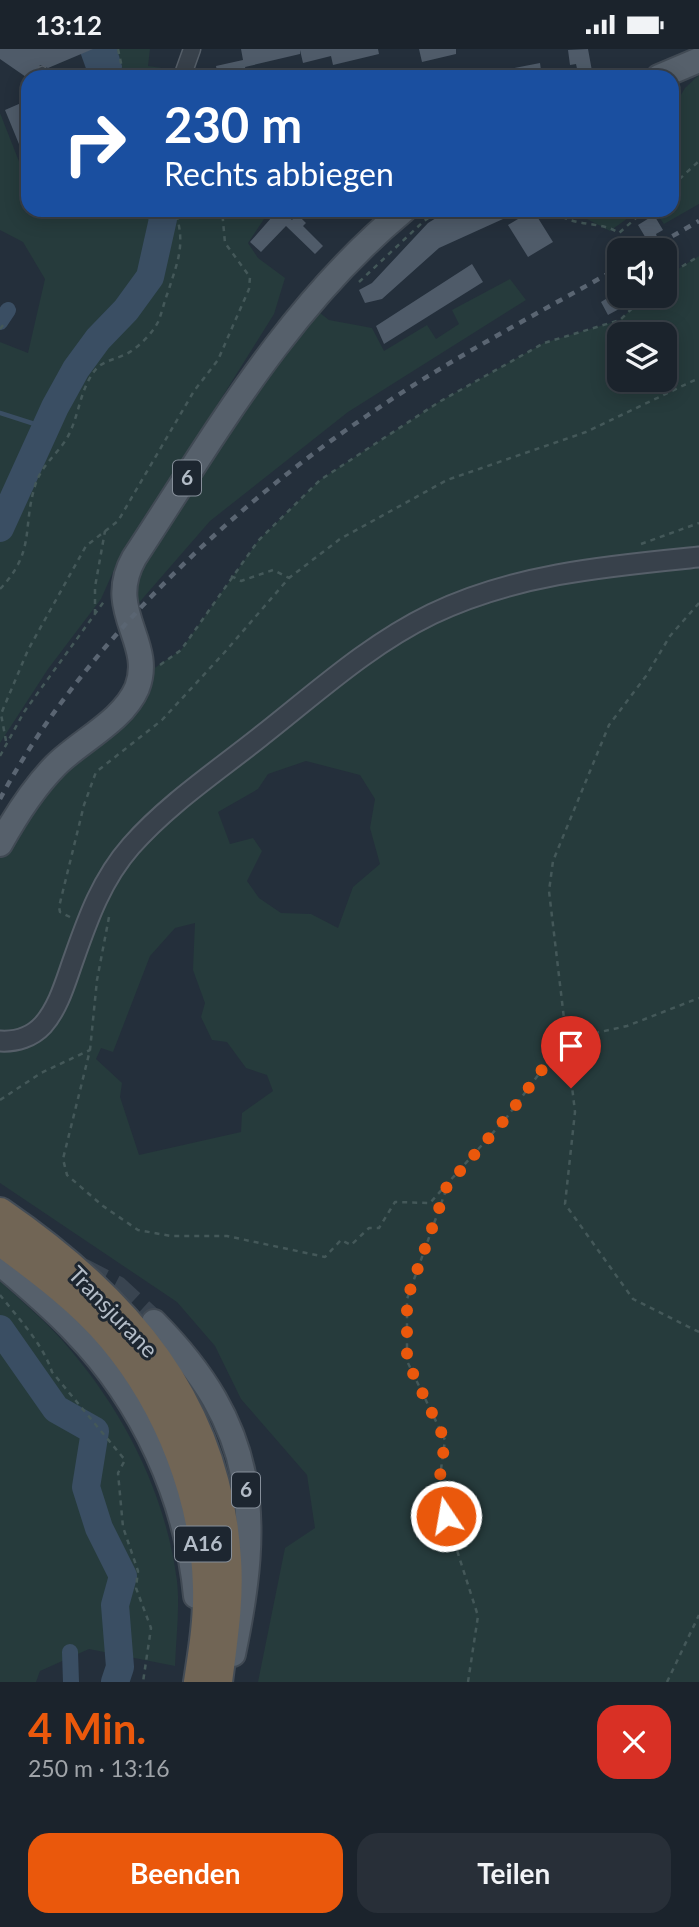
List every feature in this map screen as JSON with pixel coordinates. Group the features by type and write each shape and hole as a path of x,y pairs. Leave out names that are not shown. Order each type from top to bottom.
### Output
{"highway":[{"name":"Transjurane","path":"1,1222 87,1280 127,1319 153,1350 195,1426 213,1477 228,1562 218,1682"},
{"name":"Transjurane","path":"1,1222 111,1337 139,1375 169,1430 187,1475 204,1551 207,1611 198,1682"}],"main road":[{"path":"675,70 699,60"},
{"name":"6","path":"140,678 139,655 123,599 124,577 134,558 281,338 326,283 397,217"},
{"path":"0,845 26,802 54,767 123,707 135,692 140,678"},
{"path":"0,1262 47,1304 102,1362 152,1439 188,1544 198,1617 198,1682"},
{"name":"6","path":"154,1322 187,1357 211,1392 233,1440 244,1477 249,1512 248,1569 227,1682"}],"street":[{"path":"184,70 192,49"},
{"path":"0,1041 18,1040 31,1035 48,1019 63,988 86,923 114,868 151,825 335,677 432,614 498,588 549,575 696,557"}],"path":[{"path":"118,49 122,70"},
{"path":"679,180 699,162"},
{"path":"0,589 10,579 22,558 39,475 66,440 93,372 107,360 126,355 154,330 177,272 182,246 176,217"},
{"path":"6,741 1,714 17,671 86,546 118,521 128,507 194,391 218,360 249,289 250,278 225,243 223,217"},
{"path":"351,288 376,269 430,217"},
{"path":"561,217 612,228 619,233 637,217"},
{"path":"677,270 699,256"},
{"path":"140,678 181,650 231,576 275,522 320,480 439,402 544,343 620,320 632,308"},
{"path":"0,329 4,324"},
{"path":"86,923 60,912 59,907 84,805 96,772 162,720 289,578 340,539 447,480 586,432 699,378"},
{"path":"0,756 6,741 39,690 95,615 94,587 105,531"},
{"path":"231,576 241,581 273,570 289,578"},
{"path":"699,603 670,636 646,676 609,725 553,861 549,891 564,1040 575,1112 565,1204 633,1299 699,1332"},
{"path":"110,912 97,980 90,1050 63,1159 67,1175 103,1206 138,1230 172,1236 227,1236 325,1257 341,1240 351,1245 369,1228 379,1227 396,1202 430,1203 507,1117 564,1040 627,1026 699,998"},
{"path":"0,1100 41,1073 90,1050"},
{"path":"447,1186 407,1299 407,1361 445,1440 438,1491 478,1616 468,1682"},
{"path":"0,1295 22,1321 52,1372 125,1460 118,1472 123,1527 138,1571 136,1588 151,1628 143,1682"},
{"path":"667,1682 699,1615"}],"green space":[{"path":"117,49 150,49 148,66 162,68 122,70"},
{"path":"699,75 699,204 679,215 679,98"},
{"path":"0,113 21,166 21,217 265,217 248,243 258,258 285,278 274,314 113,572 101,599 48,669 0,743 0,342 28,353 45,279 23,242 0,230"},
{"path":"567,217 629,217 610,231 587,219"},
{"path":"659,217 676,217 664,224"},
{"path":"699,256 699,1682 258,1682 285,1548 315,1528 307,1475 241,1399 215,1346 177,1302 0,1183 0,844 140,678 181,650 258,541 320,480 439,402 544,343 607,324 607,392 677,392 677,322 613,322 620,320 632,308 677,308 677,270","holes":["306,761 360,775 375,799 370,828 380,864 353,887 338,928 311,914 281,913 259,898 247,881 262,851 253,838 230,844 218,812 258,789 268,774","195,923 193,970 205,1003 201,1017 212,1040 227,1042 246,1068 267,1075 273,1091 242,1113 241,1132 139,1155 120,1097 122,1083 96,1059 101,1048 113,1052 150,956 175,928"]},
{"path":"510,279 526,300 348,412 210,521 137,605 136,584 141,563 280,358 320,313 329,320 372,328 384,351 427,325 436,339 459,324 452,310"},
{"path":"0,1281 55,1332 84,1366 122,1422 138,1452 162,1515 177,1581 175,1666 89,1649 40,1671 36,1682 0,1682"}],"water":[{"path":"79,49 117,49 122,70 86,70"}],"building":[{"path":"0,49 93,49 48,68 40,65 38,70 21,70 21,74 0,59"},
{"path":"241,49 378,49 379,54 333,65 331,56 303,63 300,50 300,54 245,67 246,70 217,70 216,66 243,60"},
{"path":"419,49 456,49 456,54 422,62"},
{"path":"588,49 592,70 577,70 576,64 570,65 568,50"},
{"path":"540,63 541,70 504,70"},
{"path":"21,103 21,149 5,110"},
{"path":"272,217 289,217 292,220 300,217 306,223 303,226 323,246 315,254 286,226 261,252 250,242"},
{"path":"438,217 503,219 439,248 382,299 365,303 359,290 372,283 428,223"},
{"path":"521,217 537,217 553,242 528,257 508,225"},
{"path":"655,217 663,230 656,234 658,238 646,238 638,225"},
{"path":"472,264 483,282 384,344 376,326"},
{"path":"607,298 607,308 621,308 608,315 601,302"}],"waterway":[{"path":"0,528 55,407 76,369 150,277 162,217"},
{"path":"0,322 8,310"},
{"path":"0,413 47,428"},
{"path":"0,1329 56,1409 95,1431 86,1487 99,1528 123,1576 115,1605 120,1667 115,1682"},
{"path":"70,1652 71,1682"}],"tunnel":[{"path":"82,1270 117,1288 154,1322"}],"railway":[{"path":"669,238 699,221"},
{"path":"0,799 33,744 71,689 115,637 211,538 263,493 368,415 429,375 607,274"}],"route":[{"path":"446,1516 438,1491 445,1440 407,1361 407,1299 447,1186 507,1117 564,1040 571,1088"}]}
